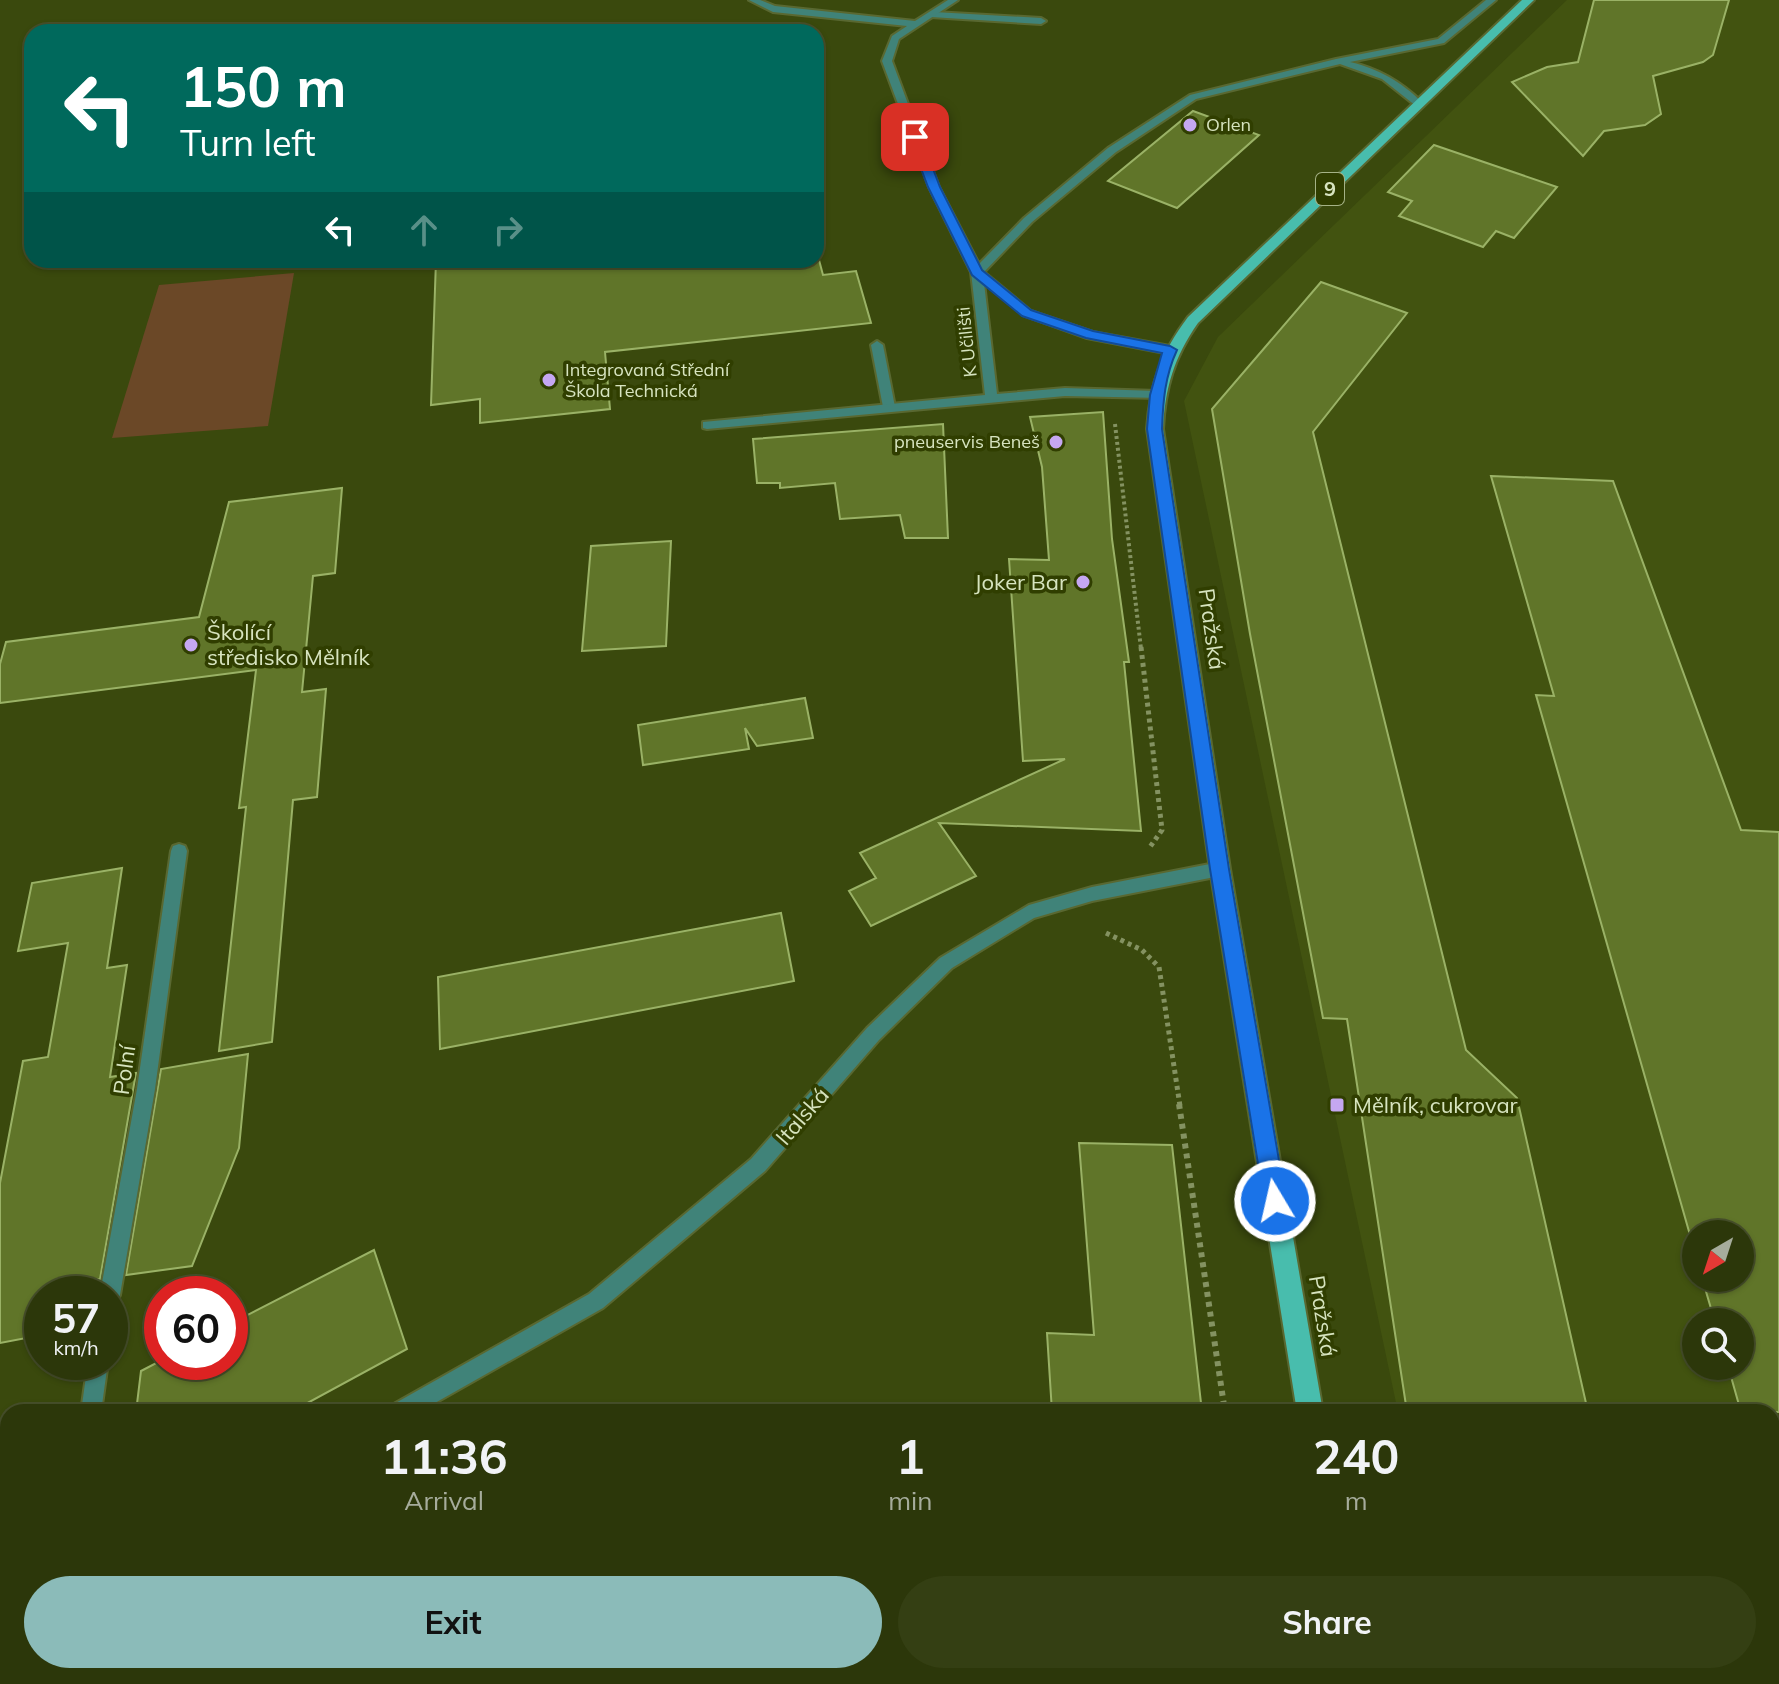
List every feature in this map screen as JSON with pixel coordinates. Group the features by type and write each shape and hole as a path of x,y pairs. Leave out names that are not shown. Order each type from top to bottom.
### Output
{"main road":[{"name":"Pražská","path":"1309,1404 1220,869 1155,429 1157,395 1170,350 1193,320 1528,0"}],"street":[{"path":"753,0 773,9 915,24"},
{"name":"K Učilišti","path":"954,0 895,38 887,61 934,187 977,272 991,398"},
{"path":"1170,350 1091,335 1027,313 977,272 1028,220 1112,150 1193,97 1336,62 1441,41 1492,0"},
{"path":"934,15 1041,21"},
{"path":"1336,62 1372,70 1393,79 1419,104"},
{"path":"877,345 889,407"},
{"name":"K Učilišti","path":"707,425 1065,392 1157,395"},
{"name":"Polní","path":"113,1276 146,1089 179,851"},
{"name":"Italská","path":"413,1404 596,1301 758,1165 873,1034 946,963 1029,912 1092,894 1220,869"},
{"path":"92,1404 95,1380"}],"path":[{"path":"1114,419 1162,830 1144,851"},
{"path":"1106,933 1143,952 1159,967 1224,1404"}],"shaded area":[{"path":"1567,0 1779,0 1779,1404 1396,1404 1184,401 1218,337"},
{"path":"294,273 268,426 112,438 159,285"}],"building":[{"path":"1594,0 1729,0 1713,55 1703,62 1653,76 1661,114 1645,125 1604,131 1583,156 1512,82 1547,67 1578,62"},
{"path":"1193,111 1259,135 1177,208 1108,181"},
{"path":"1434,145 1557,187 1514,238 1496,231 1483,247 1399,216 1412,201 1388,192"},
{"path":"436,268 821,268 823,275 856,271 871,323 605,352 610,409 480,423 480,399 431,405"},
{"path":"1321,282 1407,313 1313,432 1466,1050 1517,1098 1586,1404 1406,1404 1347,1019 1323,1018 1250,634 1212,409"},
{"path":"1103,412 1112,539 1129,662 1124,662 1141,831 939,823 976,876 871,926 849,891 876,878 860,853 1065,759 1023,761 1009,559 1049,560 1042,467 1030,417"},
{"path":"943,424 948,538 905,538 900,515 840,519 835,483 780,488 780,483 757,483 753,439"},
{"path":"1491,476 1613,481 1741,830 1779,832 1779,1404 1739,1404 1732,1380 1754,1380 1754,1308 1711,1308 1706,1292 1754,1292 1754,1220 1686,1220 1536,695 1554,696"},
{"path":"342,488 335,573 313,576 302,692 326,689 317,797 293,800 272,1042 219,1051 246,807 239,808 256,670 0,703 0,664 6,642 199,617 229,502"},
{"path":"671,541 666,646 582,651 591,546"},
{"path":"805,698 813,738 757,746 745,728 749,749 643,765 638,725"},
{"path":"122,868 107,968 127,965 110,1077 136,1073 101,1276 24,1276 24,1338 0,1343 0,1183 23,1061 48,1057 68,943 18,951 32,883"},
{"path":"781,913 794,981 440,1049 438,977"},
{"path":"248,1054 239,1148 192,1266 126,1275 161,1069"},
{"path":"1079,1143 1172,1145 1201,1404 1051,1404 1047,1333 1094,1335"},
{"path":"374,1250 407,1349 306,1404 137,1404 141,1371 144,1369 144,1380 248,1380 248,1315"}],"place":[{"name":"Orlen","path":"1190,125"},
{"name":"Integrovaná Střední Škola Technická","path":"549,380"},
{"name":"pneuservis Beneš","path":"1056,442"},
{"name":"Joker Bar","path":"1083,582"},
{"name":"Školící středisko Mělník","path":"191,645"},
{"name":"Mělník, cukrovar","path":"1337,1105"}],"route":[{"path":"915,137 934,187 977,272 1027,313 1091,335 1170,350 1157,395 1155,429 1220,869 1275,1201"}]}
